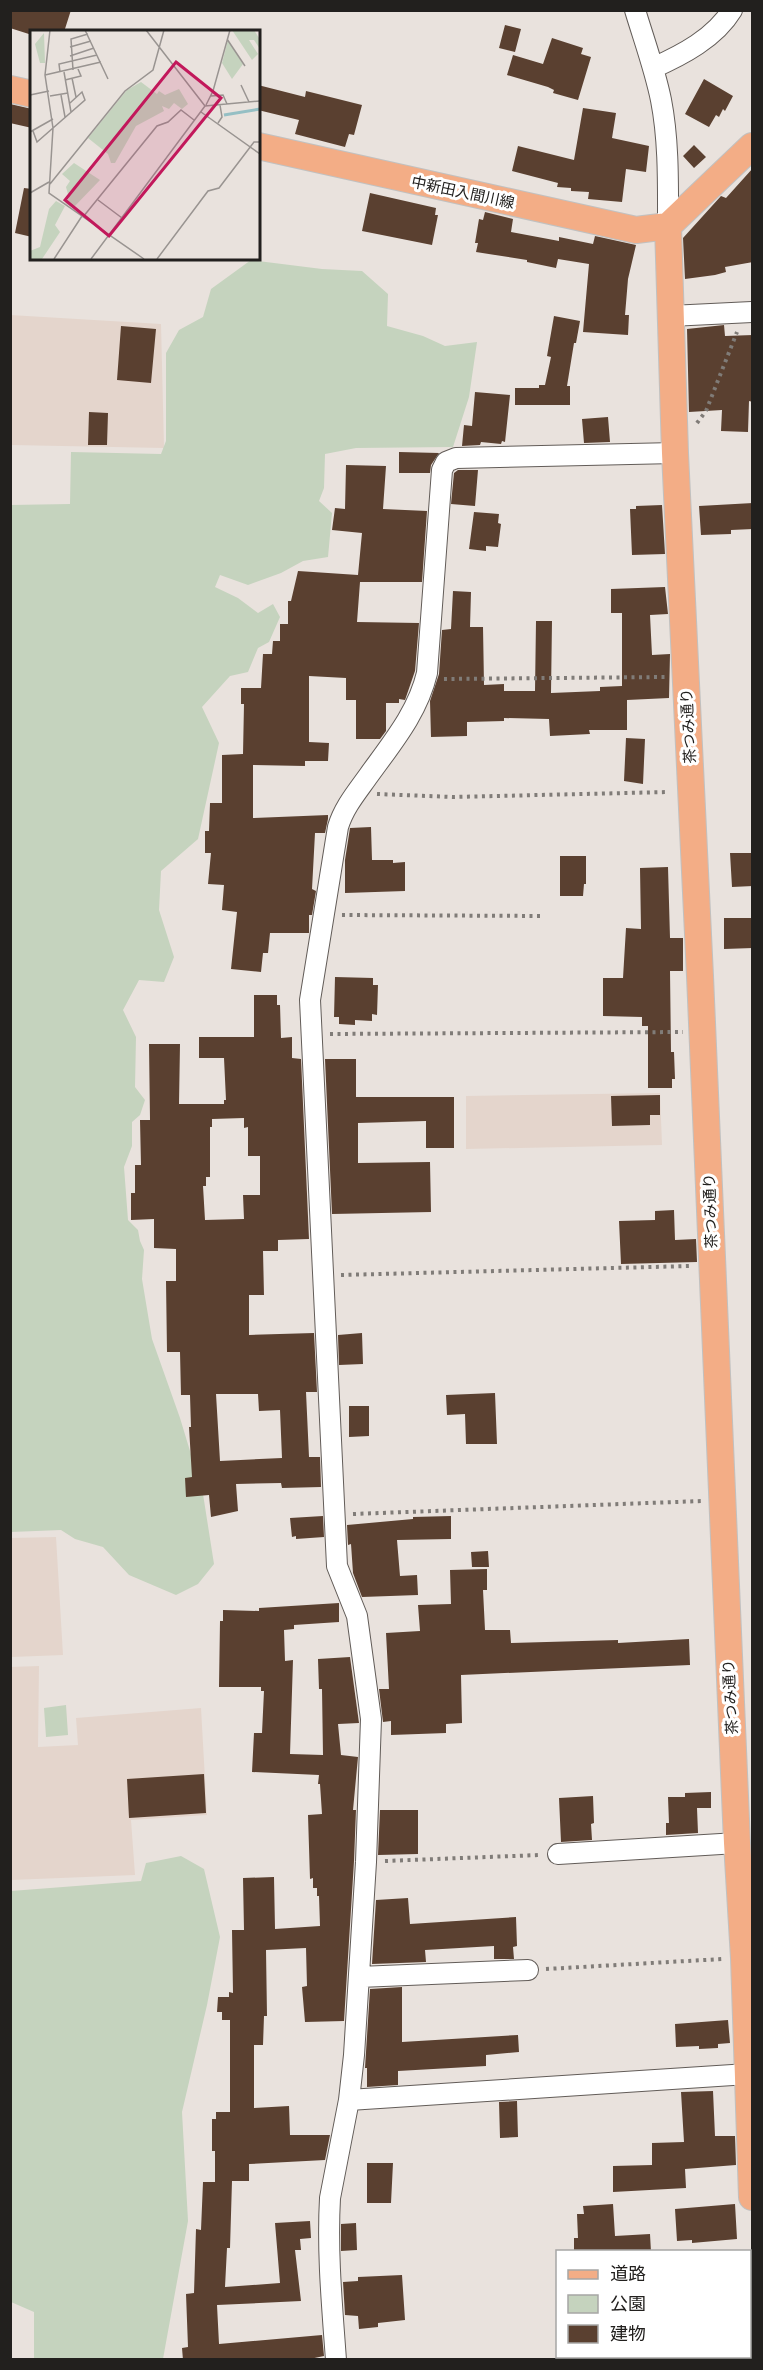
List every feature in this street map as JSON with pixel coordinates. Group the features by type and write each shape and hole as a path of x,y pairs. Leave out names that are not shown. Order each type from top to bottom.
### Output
{"main road":[{"path":"10,89 30,94"},
{"name":"中新田入間川線","path":"260,146 636,230 668,226"},
{"path":"668,226 753,146"},
{"name":"茶つみ通り","path":"668,226 675,453 703,1032 721,1500 736,1843 744,1958 753,2197"}],"street":[{"path":"635,10 661,102 669,180 668,226"},
{"path":"653,68 679,56 723,26 732,10"},
{"path":"670,316 748,312"},
{"path":"336,2360 328,2264 329,2214 349,2100 366,1862 371,1719 357,1616 337,1566 309,1000 338,827 342,814 394,741 415,707 425,680 442,470 446,462 456,458 675,453"},
{"path":"558,1854 736,1843"},
{"path":"359,1977 528,1970"},
{"path":"349,2100 748,2074"}],"path":[{"path":"675,453 706,411 748,312"},
{"path":"425,680 686,677"},
{"path":"354,796 691,792"},
{"path":"323,915 543,916"},
{"path":"311,1034 703,1032"},
{"path":"322,1275 399,1275 712,1265"},
{"path":"334,1515 721,1500"},
{"path":"366,1862 558,1854"},
{"path":"528,1970 744,1958"}],"shaded area":[{"path":"10,315 161,324 164,448 11,445"},
{"path":"660,1093 662,1145 466,1149 466,1096"},
{"path":"56,1537 63,1655 11,1657 11,1538"},
{"path":"39,1666 38,1747 78,1745 76,1718 201,1708 207,1815 131,1820 135,1875 11,1880 10,1667"}],"green space":[{"path":"251,260 322,269 362,271 388,294 387,326 423,336 445,346 477,342 469,397 453,447 356,448 325,454 324,488 319,501 332,513 328,557 303,561 281,573 248,585 220,575 215,587 238,598 258,613 273,604 280,617 269,642 258,648 248,672 230,676 202,707 219,743 198,839 161,871 159,910 174,957 164,982 139,980 123,1010 136,1037 135,1087 145,1100 140,1115 132,1122 132,1146 124,1167 128,1220 138,1230 144,1250 142,1279 152,1339 180,1418 203,1494 214,1564 198,1584 176,1595 129,1575 103,1547 75,1539 61,1530 11,1532 10,505 70,504 71,452 161,454 166,441 166,353 179,330 203,317 211,289"},
{"path":"66,1705 68,1735 46,1737 44,1708"},
{"path":"181,1856 204,1869 220,1937 182,2112 188,2221 163,2359 34,2359 34,2312 11,2302 11,1891 141,1881 146,1863"}],"building":[{"path":"10,10 71,10 65,30 30,30 30,34 10,28"},
{"path":"505,25 521,29 515,52 499,48"},
{"path":"552,38 583,48 581,54 591,57 578,100 553,93 554,90 548,87 507,75 513,55 543,64"},
{"path":"704,79 733,96 725,111 723,109 719,117 716,115 709,127 685,114"},
{"path":"260,86 305,97 306,91 362,105 354,135 349,134 345,147 295,134 299,120 260,110"},
{"path":"10,104 30,109 30,128 10,123"},
{"path":"583,108 616,113 612,138 649,146 646,172 626,169 622,202 588,199 589,192 571,191 571,188 557,187 558,183 512,171 518,146 574,160"},
{"path":"694,145 706,157 694,168 683,156"},
{"path":"753,168 753,262 725,267 726,272 715,275 685,279 683,238 721,196 726,198"},
{"path":"24,188 30,189 30,237 15,233"},
{"path":"370,193 436,208 435,215 438,215 432,245 362,231"},
{"path":"485,212 513,219 511,232 559,241 559,237 593,244 595,236 636,245 628,279 625,315 629,315 628,335 583,332 589,264 558,259 556,268 527,262 527,260 476,252 478,243 475,243 479,219 483,220"},
{"path":"554,316 580,321 567,386 570,386 570,405 515,405 515,388 539,388 539,385 545,385 551,357 547,356"},
{"path":"724,325 725,336 753,335 753,402 749,401 748,432 721,431 722,410 689,412 687,329"},
{"path":"121,326 156,329 151,383 117,380"},
{"path":"475,392 510,395 505,442 502,441 501,444 481,442 480,445 462,446 464,425 472,426"},
{"path":"89,412 108,413 107,445 88,445"},
{"path":"608,417 610,442 584,443 582,419"},
{"path":"399,452 439,453 431,465 430,473 399,473"},
{"path":"346,465 386,466 383,509 427,511 422,582 360,582 357,622 419,623 415,671 405,700 399,699 399,703 386,703 386,731 380,739 356,739 356,700 346,700 346,678 309,676 309,742 329,743 328,761 305,761 305,766 253,765 253,818 328,815 328,819 325,833 315,833 312,889 316,891 312,915 309,915 309,933 270,933 268,953 263,953 261,972 231,969 237,912 222,910 224,885 208,884 211,853 205,853 205,831 209,831 210,803 222,803 222,755 243,754 244,704 241,704 241,688 261,688 263,654 272,654 273,641 280,641 280,624 288,624 288,601 291,601 298,571 358,575 362,533 332,530 335,508 345,509"},
{"path":"458,470 478,470 475,506 451,504 454,473"},
{"path":"753,503 753,529 731,530 731,534 701,535 699,506"},
{"path":"662,505 665,554 632,555 630,509 636,509 636,506"},
{"path":"474,512 499,514 498,523 501,524 498,547 486,546 486,551 469,549"},
{"path":"665,587 668,614 650,615 652,655 670,654 669,698 627,700 627,730 589,730 590,734 550,736 549,719 504,718 504,721 467,722 467,736 431,737 430,701 439,674 442,630 451,629 453,591 471,592 470,627 483,627 484,685 504,684 504,691 535,691 536,621 552,621 551,693 600,691 600,687 622,686 622,613 611,613 611,589"},
{"path":"626,738 645,739 643,784 624,781"},
{"path":"371,827 372,860 405,862 405,891 345,893 345,860 350,828"},
{"path":"730,853 753,853 753,886 732,887"},
{"path":"560,856 586,856 586,884 584,884 583,896 560,896"},
{"path":"668,867 670,938 683,938 683,971 670,971 671,1052 674,1052 675,1079 672,1079 672,1088 648,1088 648,1026 642,1026 642,1017 603,1016 603,978 623,978 626,928 641,929 640,868"},
{"path":"724,918 753,918 753,948 724,949"},
{"path":"335,977 373,978 373,985 378,985 377,1015 372,1014 372,1021 355,1020 355,1025 339,1024 339,1017 334,1017"},
{"path":"254,995 277,995 277,1005 280,1005 281,1038 292,1037 292,1058 301,1059 309,1239 278,1240 278,1251 263,1251 264,1295 249,1295 249,1335 314,1333 317,1392 306,1392 309,1457 320,1457 321,1487 282,1488 281,1483 236,1484 238,1511 211,1517 209,1495 186,1497 185,1478 192,1477 190,1395 181,1395 180,1352 167,1352 166,1281 176,1281 176,1249 154,1248 154,1219 131,1220 131,1193 135,1193 135,1165 141,1165 140,1120 150,1120 149,1044 180,1044 179,1104 224,1104 226,1100 224,1058 199,1058 199,1037 254,1037","holes":["244,1118 244,1128 248,1127 248,1156 260,1156 260,1195 243,1195 244,1219 205,1220 203,1186 206,1186 206,1177 210,1177 212,1119","216,1394 258,1394 259,1411 280,1410 282,1458 220,1461"]},
{"path":"325,1059 356,1059 356,1097 454,1097 454,1148 426,1148 426,1121 358,1123 358,1163 430,1162 431,1212 332,1214"},
{"path":"660,1095 660,1115 650,1115 650,1125 612,1126 611,1096"},
{"path":"674,1210 675,1240 696,1239 697,1262 621,1264 619,1221 655,1220 655,1211"},
{"path":"362,1333 363,1364 339,1365 338,1335"},
{"path":"495,1393 497,1444 466,1444 465,1414 447,1415 446,1395"},
{"path":"349,1406 369,1406 369,1436 349,1437"},
{"path":"323,1516 324,1537 296,1539 296,1536 292,1537 290,1518"},
{"path":"451,1516 451,1539 397,1540 400,1576 417,1575 418,1595 362,1597 353,1573 347,1525 413,1519 413,1517"},
{"path":"488,1551 489,1567 472,1567 471,1552"},
{"path":"487,1569 487,1590 483,1590 485,1630 510,1630 511,1643 618,1640 618,1643 689,1639 690,1665 461,1675 462,1723 446,1724 446,1733 391,1735 391,1721 383,1722 379,1689 389,1689 386,1633 420,1631 418,1605 451,1604 450,1570"},
{"path":"339,1603 339,1622 294,1625 294,1629 284,1630 285,1661 293,1660 290,1754 323,1755 322,1689 319,1689 318,1659 350,1657 359,1723 338,1724 341,1755 358,1757 353,1810 356,1810 354,1861 344,2021 305,2022 302,1987 307,1986 306,1948 266,1950 267,2016 264,2016 263,2045 254,2045 254,2108 289,2106 290,2135 330,2135 325,2160 249,2164 249,2181 232,2181 230,2248 227,2248 225,2287 280,2283 275,2223 310,2221 311,2238 300,2239 301,2250 295,2250 301,2301 217,2305 219,2344 322,2335 324,2356 305,2360 183,2360 182,2348 188,2347 186,2294 194,2293 196,2229 201,2230 203,2182 215,2182 212,2119 216,2119 216,2112 230,2112 230,2020 222,2020 222,2012 217,2012 218,1997 229,1997 229,1992 233,1993 232,1930 244,1930 243,1878 274,1877 275,1929 320,1926 319,1896 317,1896 317,1888 313,1888 313,1878 310,1879 308,1815 322,1814 319,1775 252,1772 254,1733 262,1733 264,1691 261,1691 261,1687 219,1687 220,1621 223,1621 223,1610 259,1611 259,1608"},
{"path":"204,1774 206,1813 129,1818 127,1779"},
{"path":"711,1792 711,1808 697,1808 698,1833 666,1835 666,1823 669,1823 668,1797 685,1797 685,1793"},
{"path":"593,1796 592,1840 561,1842 559,1798"},
{"path":"380,1810 418,1810 418,1854 378,1855"},
{"path":"408,1898 410,1924 516,1917 517,1946 513,1947 514,1959 494,1959 494,1946 425,1950 426,1962 372,1964 376,1900"},
{"path":"402,1987 402,2042 518,2035 519,2052 486,2055 486,2066 398,2071 398,2085 367,2087 367,2068 365,2068 370,1989"},
{"path":"728,2020 730,2043 718,2044 718,2048 676,2047 675,2024"},
{"path":"713,2091 715,2136 735,2136 736,2165 685,2169 686,2188 613,2192 613,2166 652,2165 652,2143 684,2142 681,2092"},
{"path":"517,2101 518,2137 500,2138 499,2102"},
{"path":"367,2163 393,2163 391,2203 367,2203"},
{"path":"613,2204 615,2236 650,2234 651,2250 574,2250 574,2238 578,2238 577,2214 584,2214 583,2206"},
{"path":"735,2204 737,2239 692,2243 692,2240 677,2241 675,2209"},
{"path":"356,2223 357,2250 341,2251 341,2224"},
{"path":"402,2275 405,2320 378,2323 378,2327 359,2329 358,2316 345,2315 343,2282 358,2281 358,2277"}]}
